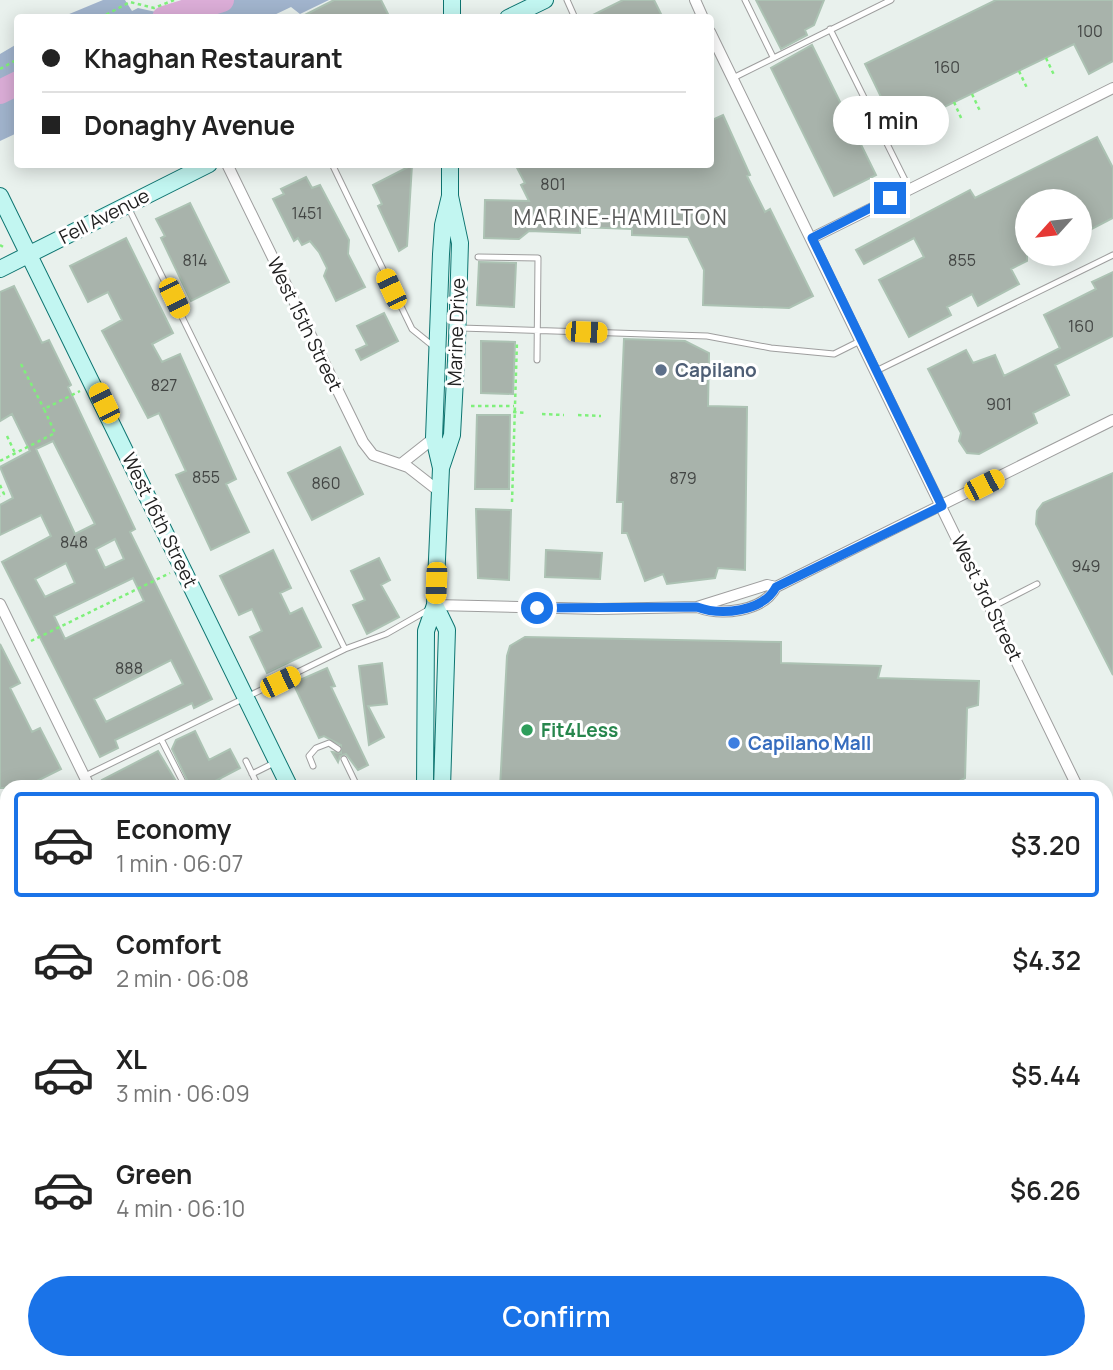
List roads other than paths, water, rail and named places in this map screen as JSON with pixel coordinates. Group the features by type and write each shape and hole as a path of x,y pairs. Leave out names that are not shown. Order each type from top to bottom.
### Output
{"main road":[{"path":"516,14 545,0"},
{"name":"Fell Avenue","path":"0,269 201,168"},
{"name":"Marine Drive","path":"441,468 452,435 460,243 450,196 450,168"},
{"name":"West 16th Street","path":"0,196 286,780"},
{"name":"Marine Drive","path":"425,780 426,631 435,605 441,468 434,438 443,225 450,196"},
{"name":"Marine Drive","path":"435,605 447,629 442,780"}],"street":[{"name":"West 3rd Street","path":"714,41 1075,780"},
{"path":"812,238 1113,88"},
{"name":"West 15th Street","path":"229,168 363,443 373,455 401,464 440,492"},
{"path":"435,605 599,609 697,607 714,613 746,608 771,597 776,587 1113,420"},
{"path":"401,464 434,438"},
{"path":"0,604 87,780"}],"lane":[{"path":"746,0 773,57"},
{"path":"733,78 891,0"},
{"path":"830,29 909,188"},
{"path":"334,168 412,329 438,351"},
{"path":"127,204 345,649"},
{"path":"876,371 1113,255"},
{"path":"478,257 538,258 537,360"},
{"path":"457,327 707,336 771,348 834,354 862,340"},
{"path":"992,607 1037,584"},
{"path":"85,776 345,649 386,634 435,605"},
{"path":"162,739 182,780"},
{"path":"313,765 309,756 316,748 329,743 338,749"},
{"path":"344,760 354,780"},
{"path":"246,761 255,780"},
{"path":"252,774 277,762"}],"waterway":[{"path":"177,14 222,0"},
{"path":"0,92 14,85"}],"place":[{"name":"Capilano","path":"661,370"},
{"name":"Fit4Less","path":"527,730"},
{"name":"Capilano Mall","path":"734,743"}],"district":[{"name":"MARINE-HAMILTON","path":"621,218"}]}
